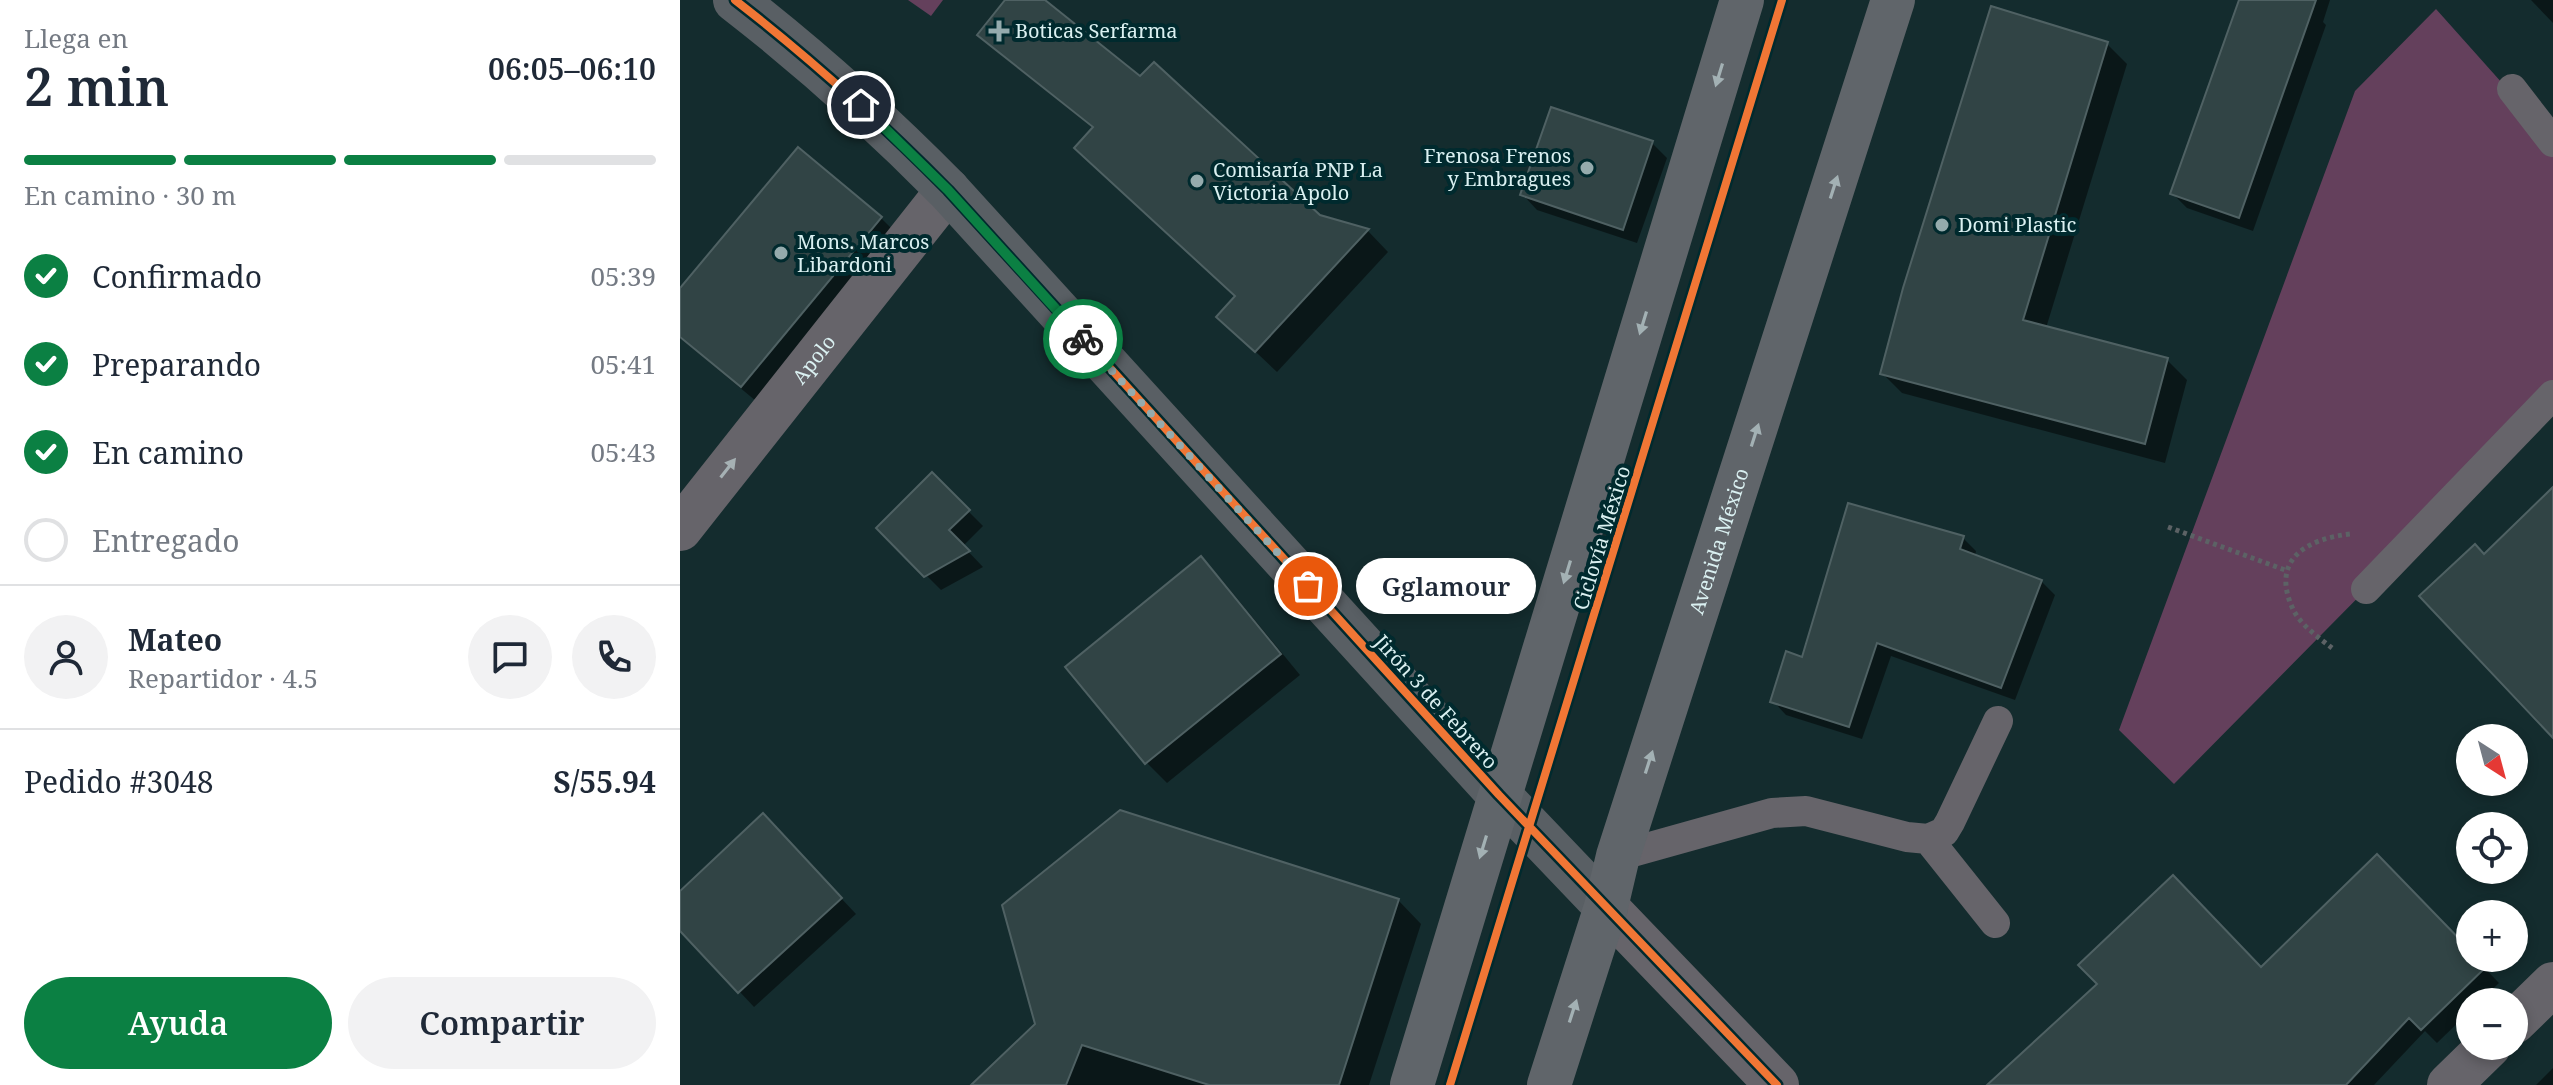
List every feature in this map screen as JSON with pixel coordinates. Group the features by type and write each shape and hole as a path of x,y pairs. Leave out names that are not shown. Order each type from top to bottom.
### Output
{"main road":[{"path":"1412,1085 1742,0"},
{"name":"Avenida México","path":"1549,1085 1606,907 1618,856 1893,0"}],"street":[{"name":"Jirón 3 de Febrero","path":"735,0 793,45 884,125 948,190 1499,795 1777,1085"},
{"name":"Apolo","path":"680,529 948,190"},
{"path":"2528,1008 2553,984"},
{"path":"2449,1085 2475,1060"}],"lane":[{"path":"2512,89 2553,142"},
{"path":"2366,589 2553,395"},
{"path":"1618,856 1772,813 1806,811 1907,837 1928,839 1944,832 1950,822 1998,721"},
{"path":"1928,839 1995,923"}],"path":[{"path":"2168,527 2285,570"},
{"path":"2332,648 2303,624 2292,608 2285,570 2306,546 2326,537 2362,532"}],"shaded area":[{"path":"908,0 943,0 931,16"},
{"path":"2436,9 2553,140 2553,400 2174,784 2119,730 2355,91"}],"building":[{"name":"Comisaría PNP La Victoria Apolo","path":"1005,0 1045,0 1140,76 1154,62 1320,215 1369,229 1255,352 1216,317 1235,296 1074,148 1093,127 977,35"},
{"path":"2239,0 2316,0 2239,218 2170,194"},
{"path":"1991,6 2108,42 2023,320 2168,358 2145,444 1880,374 1903,288"},
{"name":"Frenosa Frenos y Embragues","path":"1551,107 1653,141 1623,230 1520,195"},
{"name":"Mons. Marcos Libardoni","path":"798,147 882,217 741,387 680,337 680,288"},
{"path":"932,472 970,510 949,530 970,551 924,577 876,528"},
{"path":"2553,487 2553,738 2419,596 2475,544 2484,554"},
{"path":"1848,503 1964,536 1960,549 2042,580 2001,688 1877,643 1849,727 1770,702 1786,651 1802,657"},
{"path":"1201,556 1281,654 1145,764 1065,667"},
{"path":"1120,810 1399,899 1339,1085 1209,1085 1082,1045 1066,1085 971,1085 1035,1024 1002,905"},
{"path":"763,813 842,898 738,993 680,931 680,891"},
{"path":"2377,854 2456,936 2456,972 2481,972 2464,988 2456,988 2456,996 2421,1030 2409,1018 2346,1085 1987,1085 2097,984 2078,965 2173,875 2261,967"}],"cycle path":[{"path":"735,0 845,92 948,190 1499,795 1777,1085"},
{"name":"Ciclovía México","path":"1450,1085 1782,0"}],"way so far":[{"path":"1083,339 1308,586"}],"place":[{"name":"Boticas Serfarma","path":"999,31"},
{"name":"Frenosa Frenos y Embragues","path":"1587,168"},
{"name":"Comisaría PNP La Victoria Apolo","path":"1197,181"},
{"name":"Domi Plastic","path":"1942,225"},
{"name":"Mons. Marcos Libardoni","path":"781,253"},
{"name":"Gglamour","path":"1308,586"}],"route":[{"path":"861,105 948,190 1083,339"}]}
